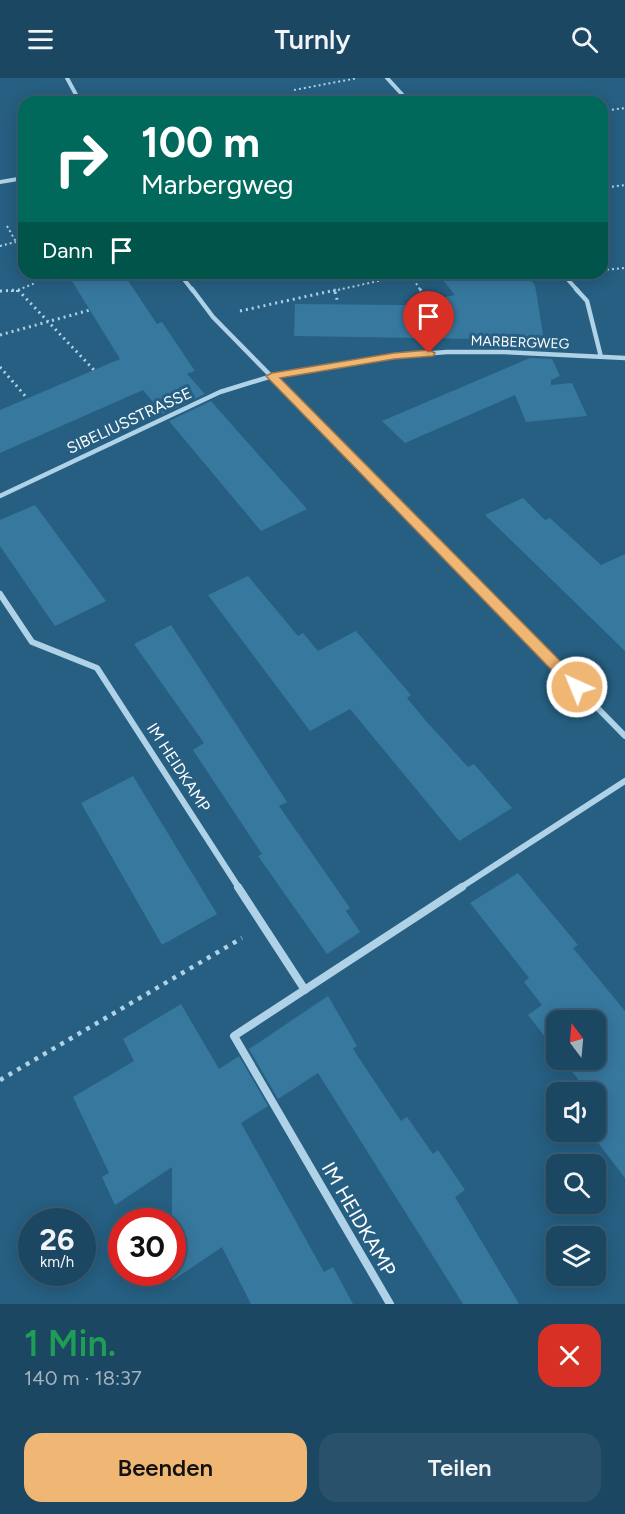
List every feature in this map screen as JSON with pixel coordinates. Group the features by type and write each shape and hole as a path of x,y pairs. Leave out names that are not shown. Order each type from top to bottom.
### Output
{"street":[{"path":"67,78 77,96"},
{"path":"387,78 404,96"},
{"path":"0,182 18,179"},
{"path":"184,279 213,317 625,736"},
{"path":"567,279 587,301 601,357"},
{"name":"MARBERGWEG","path":"272,376 394,356 447,352 504,352 625,358"},
{"name":"SIBELIUSSTRASSE","path":"0,496 219,392 272,376"},
{"name":"IM HEIDKAMP","path":"0,594 32,642 97,668 304,990"},
{"name":"IM HEIDKAMP","path":"390,1304 234,1036 625,781"}],"path":[{"path":"294,90 358,78"},
{"path":"608,110 625,108"},
{"path":"608,187 625,185"},
{"path":"7,226 18,246"},
{"path":"0,246 16,242"},
{"path":"608,269 625,268"},
{"path":"0,291 18,290 33,284 36,279"},
{"path":"213,317 389,279"},
{"path":"413,279 429,303"},
{"path":"18,290 94,370"},
{"path":"335,292 338,303"},
{"path":"0,335 90,310"},
{"path":"0,367 27,398"},
{"path":"0,1080 263,925"}],"building":[{"path":"71,279 127,279 157,324 162,322 195,371 187,374 205,394 163,414 143,390 0,453 0,410 120,359"},
{"path":"442,279 530,279 535,285 544,340 294,336 295,304 405,305 455,295"},
{"path":"530,358 552,359 560,376 551,380 551,385 572,383 587,416 526,422 515,395 405,443 382,421"},
{"path":"211,401 307,509 261,531 169,421"},
{"path":"523,498 545,520 550,518 601,565 625,554 625,651 485,515"},
{"path":"35,505 106,601 55,626 0,546 0,520"},
{"path":"248,576 298,636 303,633 318,651 356,631 411,695 407,698 426,721 468,767 474,764 512,808 459,841 350,709 310,731 208,595"},
{"path":"171,625 287,802 279,806 350,908 346,911 360,932 327,954 258,856 262,854 193,750 204,743 134,644"},
{"path":"133,776 217,914 162,945 81,803"},
{"path":"518,873 578,945 573,948 625,1011 625,1178 597,1142 606,1142 606,1082 580,1082 571,1070 606,1070 606,1010 546,1010 546,1038 528,1015 542,1005 524,982 529,978 470,903"},
{"path":"328,996 357,1046 353,1049 401,1121 407,1117 433,1154 438,1150 465,1190 455,1197 519,1304 463,1304 318,1073 278,1099 249,1049"},
{"path":"181,1004 219,1069 239,1056 268,1106 241,1123 324,1272 333,1267 353,1304 251,1304 222,1247 186,1271 186,1208 172,1208 172,1167 115,1205 102,1177 109,1173 73,1097 134,1061 123,1039"}],"route":[{"path":"429,353 394,356 272,376 577,687"}]}
